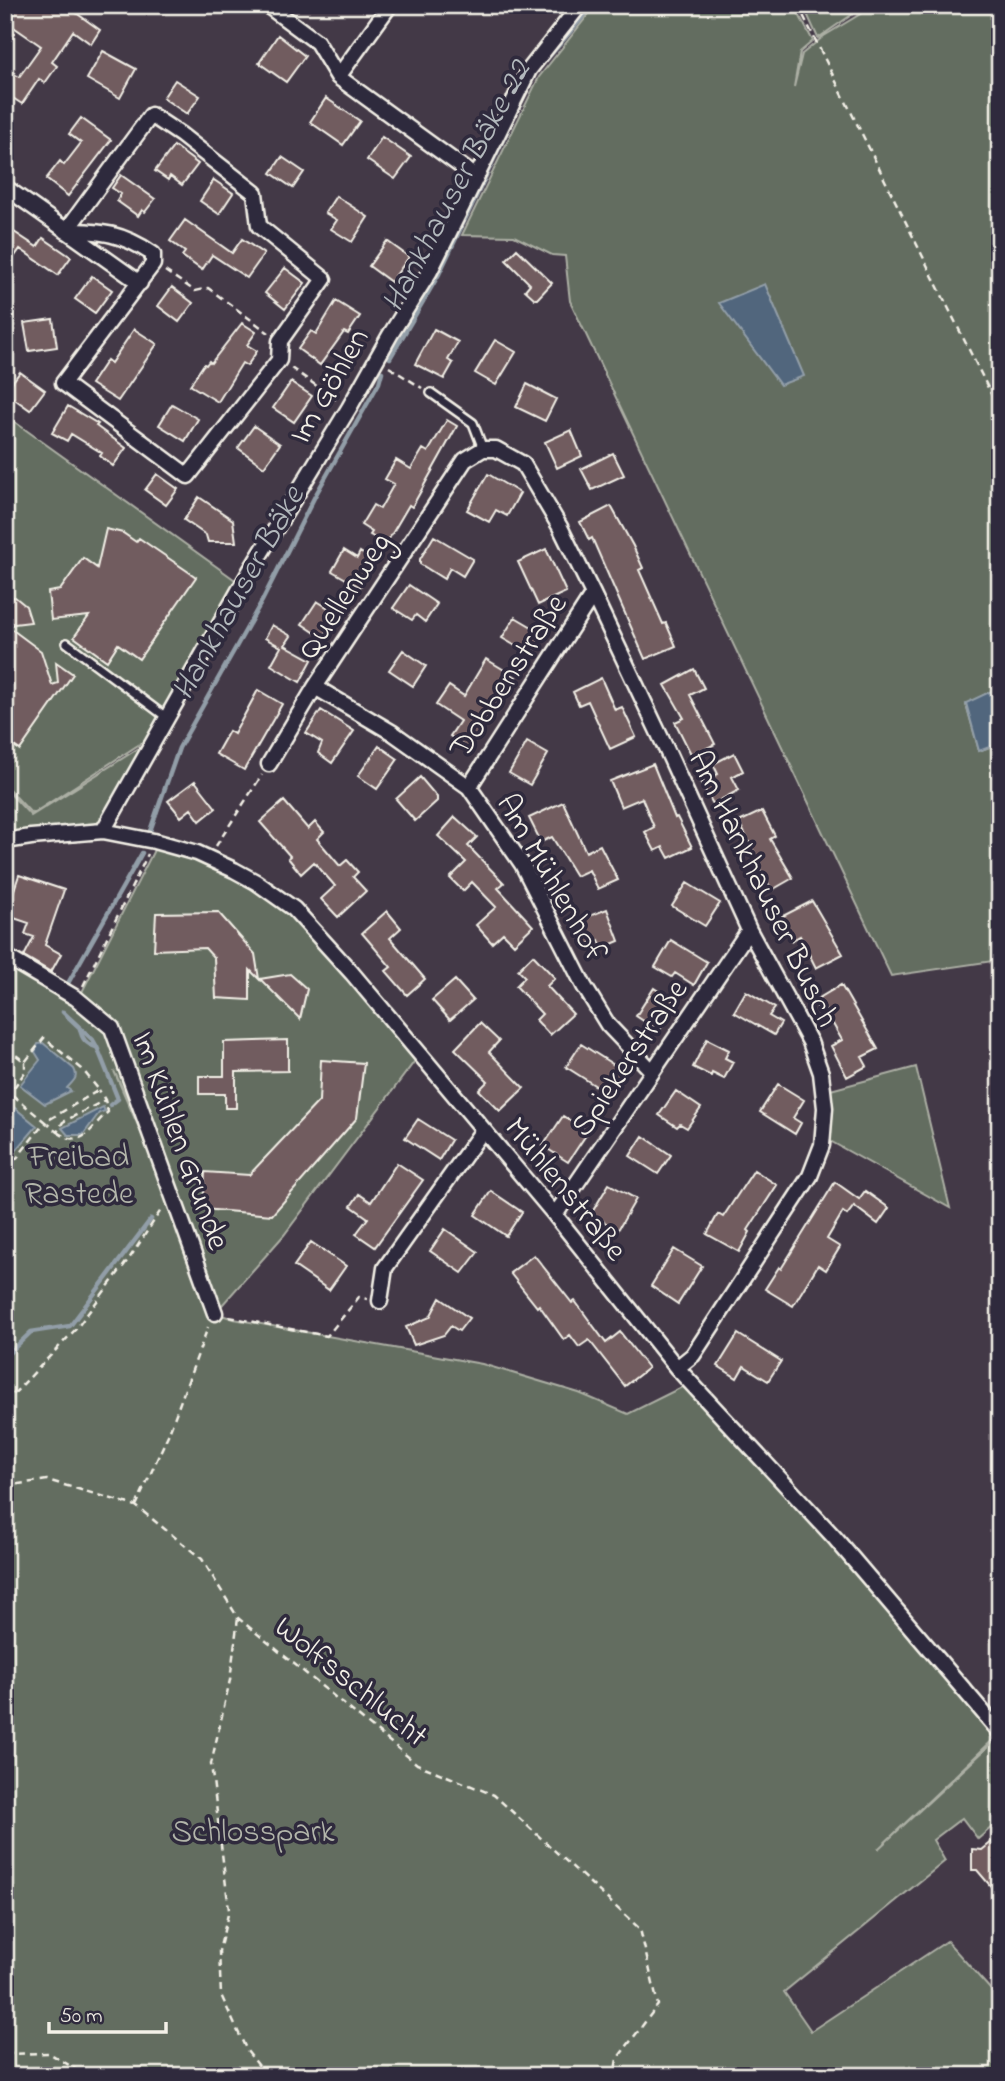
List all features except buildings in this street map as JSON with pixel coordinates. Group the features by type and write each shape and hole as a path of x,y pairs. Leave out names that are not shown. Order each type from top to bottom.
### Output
{"street":[{"path":"267,5 317,42 338,77 476,177"},
{"path":"338,77 390,5"},
{"name":"Im Göhlen","path":"103,831 250,571 430,271 529,70 580,5"},
{"path":"151,116 181,135 255,193 259,226 324,279 280,341 279,360 188,476 63,383 153,264 153,254 134,241 104,231 66,231 151,116"},
{"path":"5,187 140,283"},
{"name":"Quellenweg","path":"269,764 315,687 465,460 483,449"},
{"name":"Am Hankhauser Busch","path":"483,449 496,449 523,464 559,527 670,757 749,930 810,1042 821,1073 825,1108 822,1145 810,1176 693,1355 677,1368"},
{"name":"Dobbenstraße","path":"469,787 593,594"},
{"name":"Am Mühlenhof","path":"315,687 393,733 469,787 522,864 583,986 608,1025 652,1071"},
{"name":"Mühlenstraße","path":"5,841 103,831 154,841 209,858 256,882 293,909 352,973 555,1216 677,1368 834,1536 1000,1732"},
{"name":"Spiekerstraße","path":"555,1216 749,930"},
{"name":"Im Kühlen Grunde","path":"5,956 76,998 112,1028 215,1312"},
{"path":"380,1301 385,1268 483,1130"}],"lane":[{"path":"431,393 473,423 483,449"},
{"path":"67,643 166,717"}],"path":[{"path":"798,5 1000,412"},
{"path":"153,264 195,291 208,288 280,341"},
{"path":"279,360 349,408"},
{"path":"378,360 431,393"},
{"path":"209,858 269,764"},
{"path":"76,998 154,841"},
{"path":"5,1090 57,1132 76,1140 87,1136 97,1121 108,1112 99,1090 82,1069 44,1038 25,1062 25,1072 10,1093"},
{"path":"5,1054 13,1053 25,1062"},
{"path":"5,1150 16,1159 45,1122 99,1090"},
{"path":"57,1132 64,1122 105,1100"},
{"path":"5,1403 76,1329 159,1217 170,1188"},
{"path":"136,1506 168,1435 215,1312 234,1319 327,1336 359,1297 380,1301"},
{"path":"5,1486 47,1480 136,1506 202,1559 239,1618 230,1679 211,1764 229,1910 219,1951 221,1995 247,2051 267,2076"},
{"name":"Wolfsschlucht","path":"239,1618 417,1764 494,1795 640,1929 658,2005 617,2059 614,2076"},
{"path":"5,2053 49,2053 88,2076"}],"green space":[{"path":"596,5 794,5 813,41 800,52 794,87 802,54 824,36 872,7 1000,5 1000,687 966,704 979,751 1000,743 1000,960 891,976 570,301 565,256 552,255 514,236 462,235 539,77"},
{"path":"803,5 866,5 818,38"},
{"path":"5,415 238,582 149,738 32,814 5,785"},
{"path":"147,743 101,827 5,838 5,788 31,816"},
{"name":"Schlosspark","path":"156,846 179,847 294,909 420,1054 284,1235 215,1313 234,1319 482,1364 579,1393 628,1414 684,1386 845,1550 999,1734 878,1849 1000,1736 1000,1820 978,1839 962,1818 933,1840 945,1861 784,1992 811,2031 947,1941 1000,2000 1000,2076 5,2076 5,960 79,998","holes":["114,1071 168,1182 164,1185"]},
{"path":"916,1067 950,1208 823,1137 823,1092"}],"water":[{"path":"765,284 804,376 780,385 719,303"},
{"path":"1000,687 1000,743 979,751 966,703"},
{"path":"43,1043 74,1069 76,1075 67,1088 71,1091 45,1104 20,1085 40,1060 35,1052 38,1044"},
{"path":"5,1100 37,1126 14,1153 5,1146"},
{"path":"103,1107 105,1111 99,1113 83,1135 68,1135 62,1128"}],"waterway":[{"name":"Hankhauser Bäke 22","path":"390,358 439,274 535,73 593,5"},
{"name":"Hankhauser Bäke","path":"150,831 179,748 262,601 315,496 379,383 382,372"},
{"name":"Hankhauser Bäke","path":"67,985 142,853"},
{"path":"63,1012 97,1047 118,1099 110,1105"},
{"path":"80,1029 85,1041 96,1047"},
{"name":"Hankhauser Bäke","path":"5,1357 31,1332 70,1326 151,1219"}],"park label":[{"name":"Freibad Rastede","path":"79,1174"}]}
